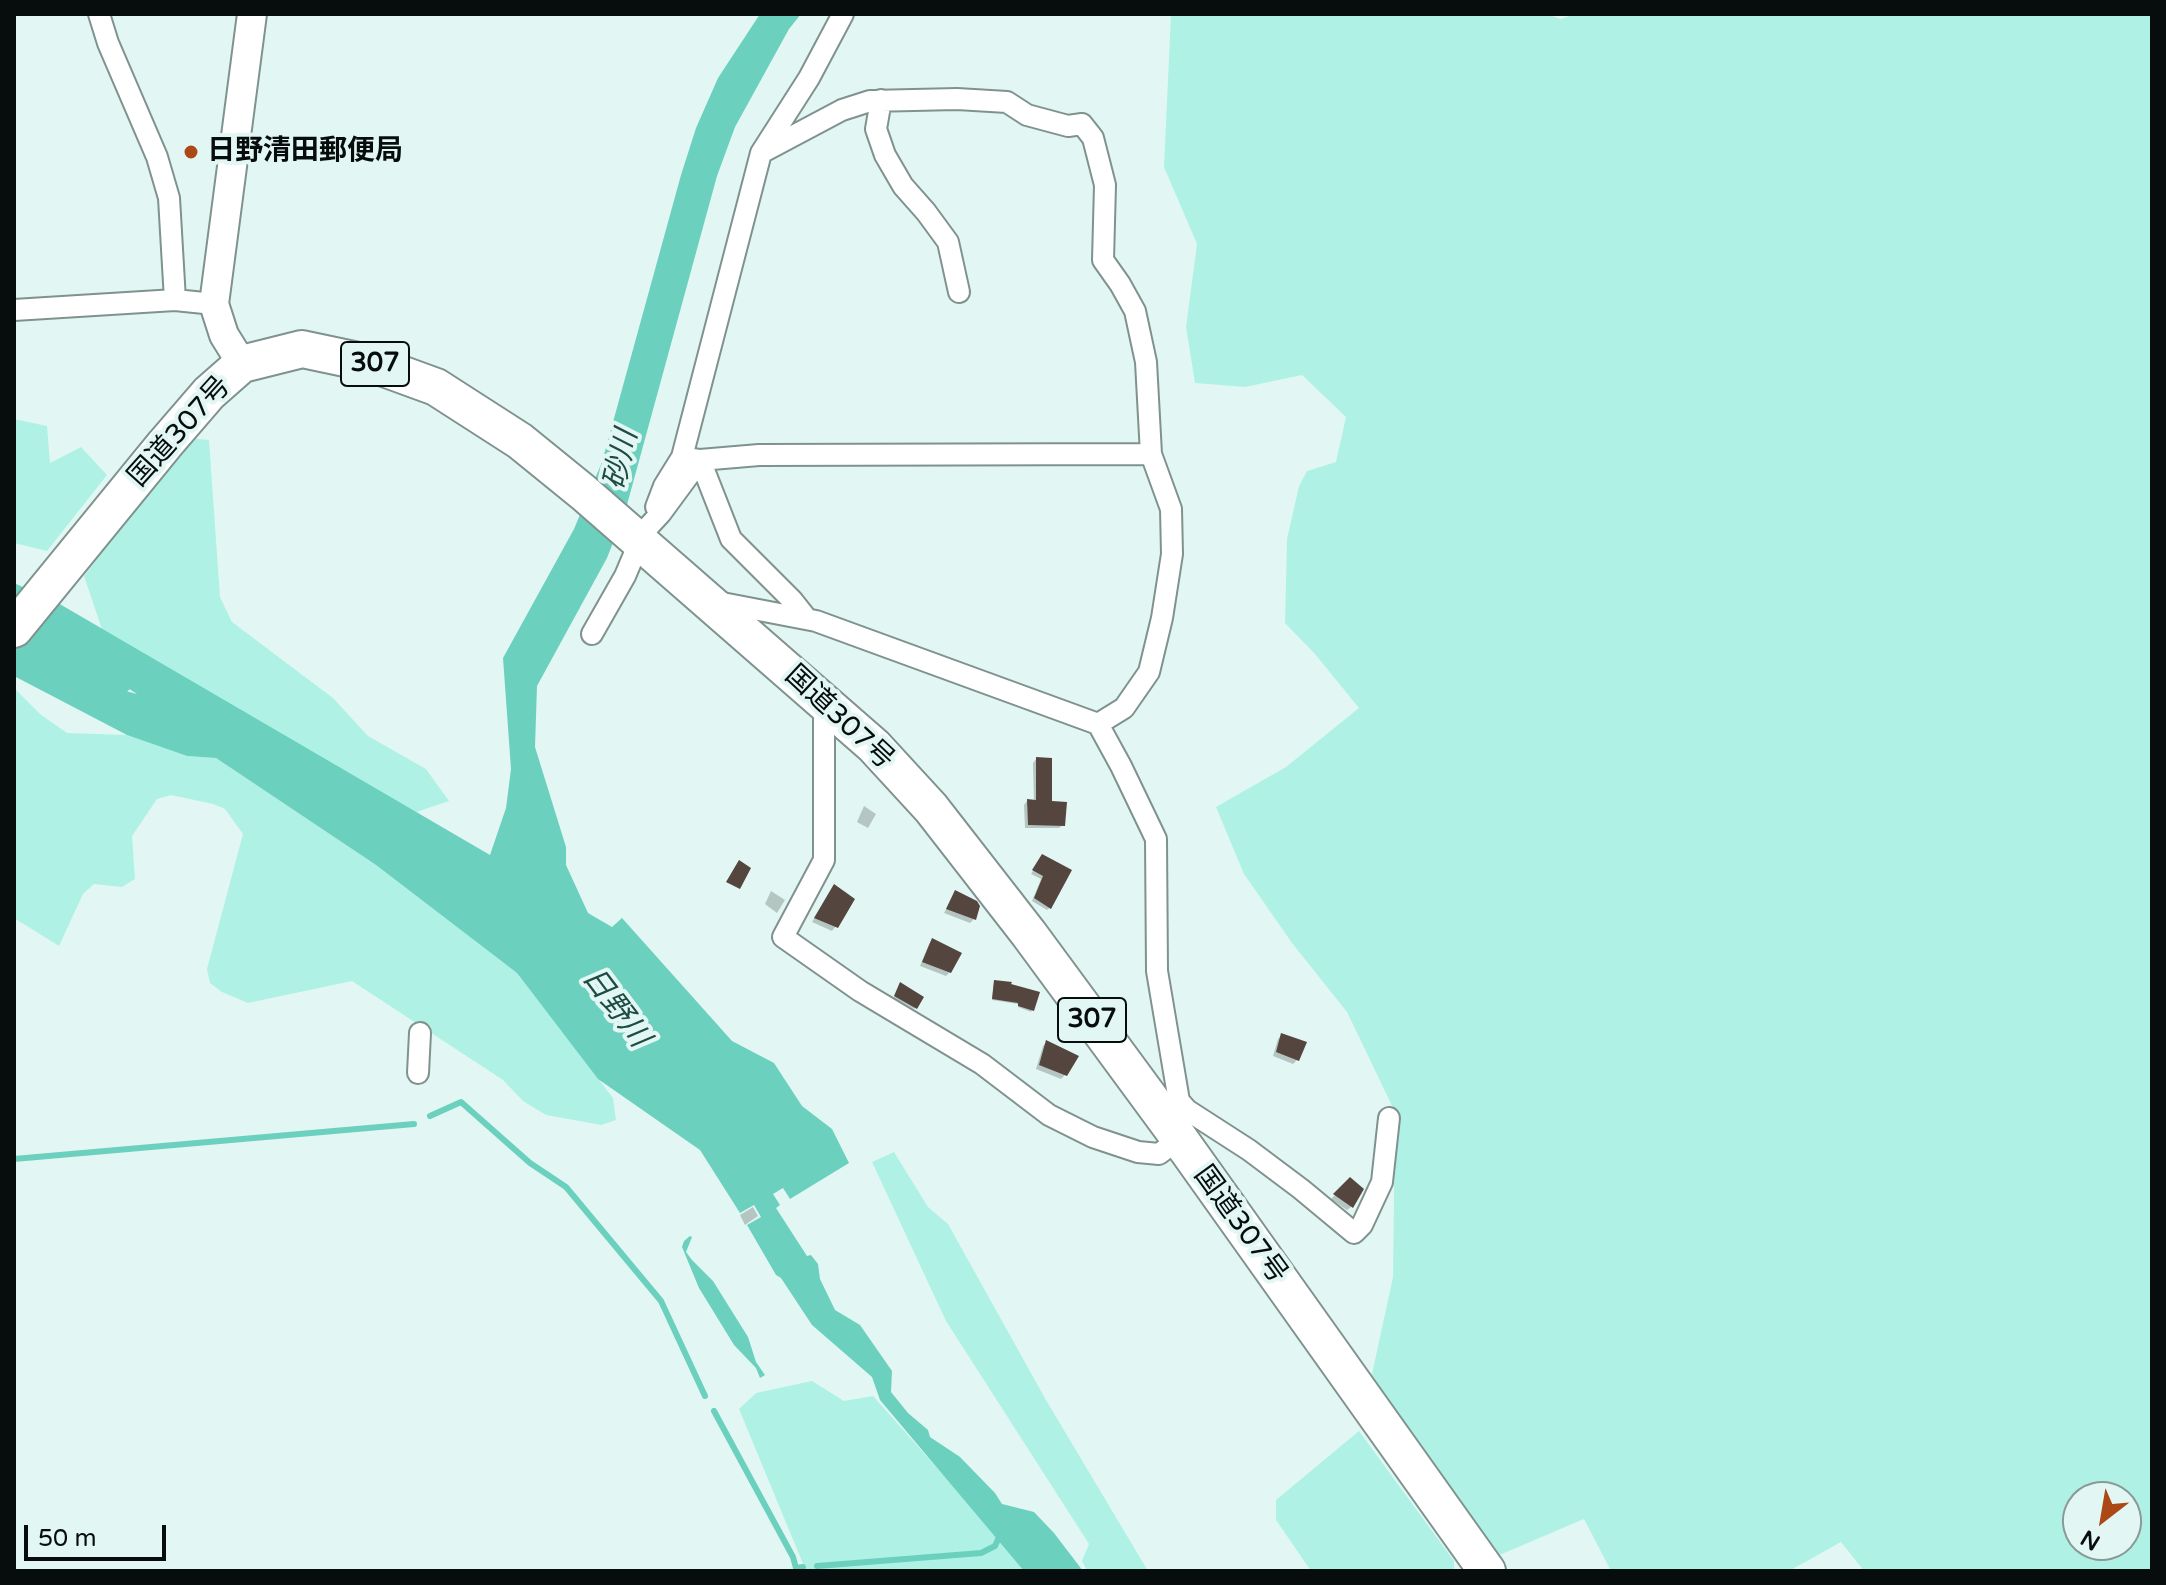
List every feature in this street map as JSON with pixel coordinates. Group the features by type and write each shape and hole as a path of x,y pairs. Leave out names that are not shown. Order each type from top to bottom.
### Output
{"highway":[{"name":"国道307号","path":"14,629 165,444 209,393 242,364 302,349 373,364 436,387 520,441 638,533 707,600 874,746 931,808 1174,1119 1487,1571"}],"main road":[{"path":"242,364 224,335 214,304 252,14"}],"street":[{"path":"99,14 108,43 157,157 169,198 175,300"},
{"path":"592,634 625,576 638,533 661,513 691,458 761,153 809,78 843,14"},
{"path":"761,153 842,110 881,100 1007,102 1027,115 1068,126 1082,124 1093,138 1105,185 1103,260 1135,311 1146,362 1151,454 1171,509 1172,554 1162,618 1149,672 1124,708 1098,724"},
{"path":"881,100 876,129 885,155 903,186 948,242 959,292"},
{"path":"14,310 175,300 214,304"},
{"path":"691,458 759,455 1151,454"},
{"path":"691,458 731,539 807,619"},
{"path":"707,600 807,619 1098,724 1156,839 1157,971 1174,1119 1159,1154 1138,1152 1093,1137 1049,1115 982,1064 860,991 783,937 824,860 824,702"},
{"path":"418,1073 420,1033"},
{"path":"1174,1119 1187,1110 1249,1150 1354,1233 1362,1225 1382,1182 1389,1118"}],"shaded area":[{"path":"1171,14 1546,14 1561,19 1575,14 2152,14 2152,1571 1864,1571 1841,1542 1789,1571 1611,1571 1584,1519 1497,1556 1369,1388 1393,1277 1395,1112 1347,1012 1292,943 1244,874 1216,807 1286,767 1359,708 1285,623 1287,539 1299,486 1307,471 1336,462 1346,417 1302,375 1245,387 1195,383 1186,327 1197,244 1164,167"},
{"path":"14,419 47,426 50,463 81,447 107,475 47,551 14,543"},
{"path":"187,438 209,440 220,597 232,622 333,698 368,736 426,769 449,801 402,817 112,659 84,576"},
{"path":"14,688 40,714 67,733 127,735 187,756 216,758 376,865 517,973 613,1098 616,1120 601,1125 546,1115 523,1101 503,1080 352,981 248,1003 210,983 207,969 243,834 225,809 213,804 171,795 157,799 132,836 135,879 122,887 94,884 83,894 59,946 14,918"},
{"path":"894,1152 928,1207 948,1224 1046,1400 1148,1571 1087,1571 1082,1561 1089,1544 946,1321 872,1162"},
{"path":"812,1381 844,1401 873,1396 1029,1571 806,1571 739,1409 756,1393"},
{"path":"1359,1431 1454,1561 1454,1571 1311,1571 1276,1520 1276,1500"}],"water":[{"name":"砂川","path":"760,14 801,14 789,29 735,127 717,176 625,512 607,558 537,686 535,747 566,847 566,865 588,913 612,927 622,918 732,1041 774,1063 802,1106 832,1129 849,1163 790,1199 783,1188 773,1194 780,1205 776,1208 807,1256 811,1255 818,1264 820,1279 835,1310 860,1325 892,1371 891,1392 908,1413 928,1430 930,1437 960,1457 1002,1504 1034,1512 1083,1571 1024,1571 880,1400 872,1377 812,1325 776,1275 747,1225 761,1217 754,1205 740,1213 700,1150 598,1079 517,973 376,865 216,758 187,756 127,735 14,676 14,641 24,643 110,687 137,694 14,616 14,583 58,603 490,855 506,808 511,769 503,658 574,529 602,462 696,128 718,78"},
{"path":"690,1236 686,1252 713,1281 748,1337 756,1362 765,1375 760,1378 756,1368 734,1345 699,1288 682,1247"}],"building":[{"path":"1036,757 1052,758 1052,801 1067,802 1065,826 1028,825 1027,799 1036,800"},
{"path":"1042,854 1072,870 1051,909 1034,898 1043,876 1032,870"},
{"path":"739,860 751,868 740,889 726,882"},
{"path":"834,884 855,899 838,928 814,918"},
{"path":"955,890 977,901 980,906 976,920 946,909"},
{"path":"932,938 962,953 951,973 922,962"},
{"path":"994,980 1012,982 1040,992 1034,1011 1018,1006 1018,1003 992,999"},
{"path":"900,982 924,997 917,1009 894,996"},
{"path":"1281,1033 1307,1042 1299,1061 1276,1052"},
{"path":"1046,1040 1079,1056 1067,1076 1039,1065"},
{"path":"1350,1177 1364,1189 1353,1208 1333,1194"}],"waterway":[{"name":"日野川","path":"14,618 117,678"},
{"path":"430,1116 461,1102 530,1163 566,1187 661,1301 705,1396"},
{"path":"14,1159 414,1124"},
{"path":"714,1411 793,1557 796,1568 803,1567"},
{"path":"817,1566 981,1553 995,1546 1000,1535"}],"place":[{"name":"日野清田郵便局","path":"191,152"}]}
